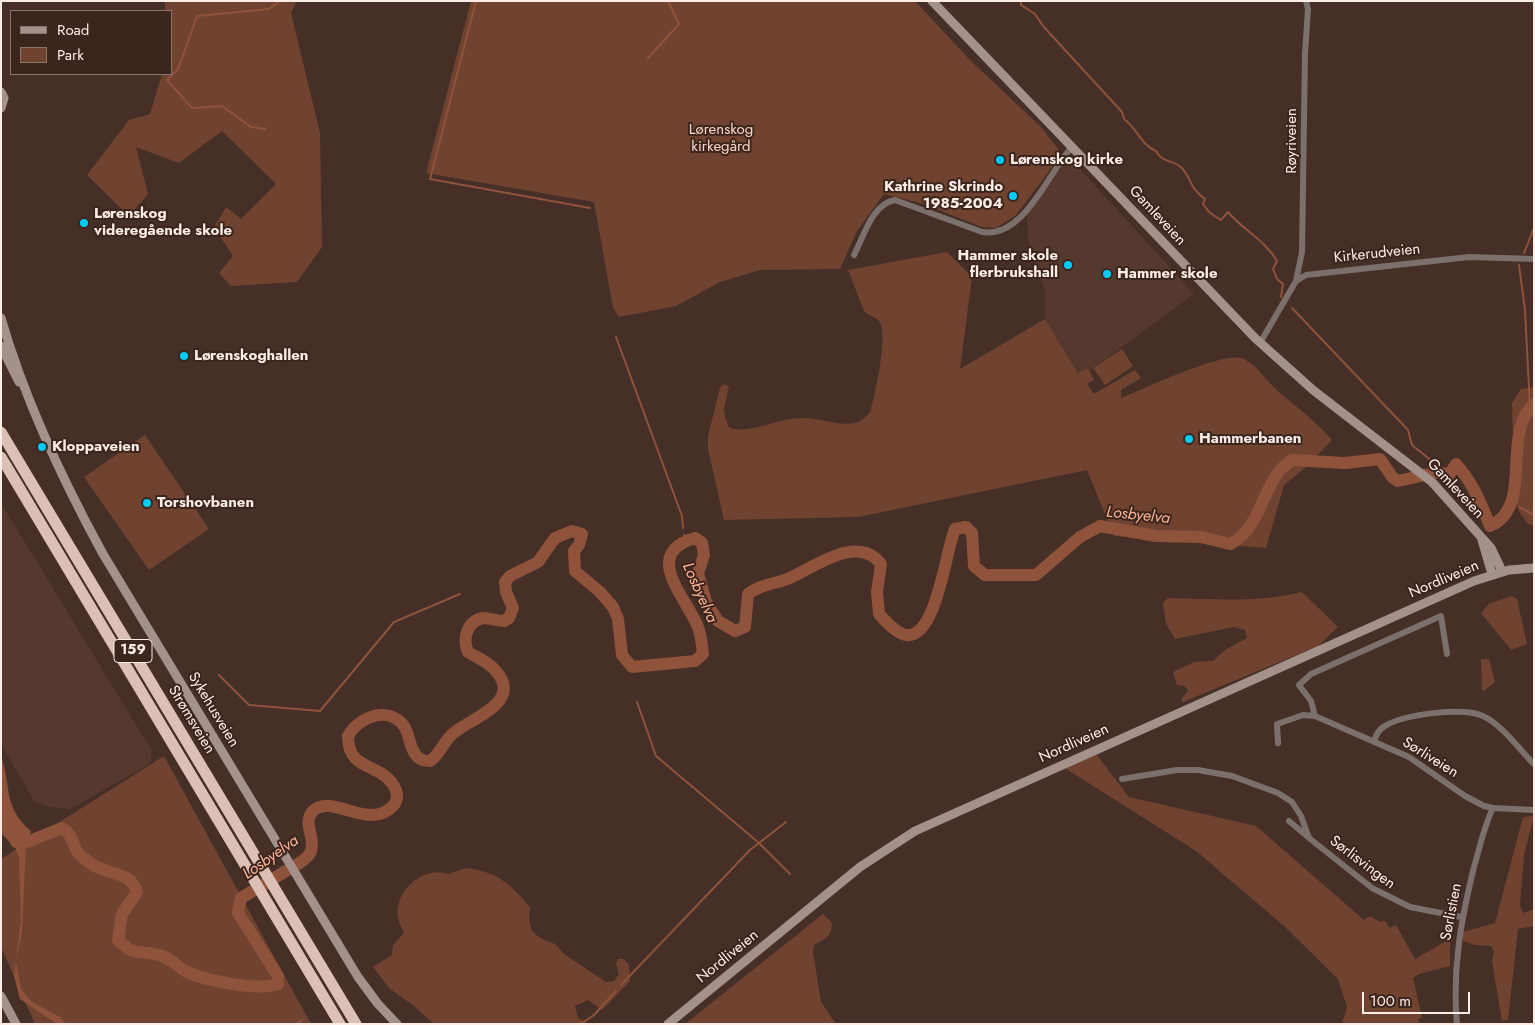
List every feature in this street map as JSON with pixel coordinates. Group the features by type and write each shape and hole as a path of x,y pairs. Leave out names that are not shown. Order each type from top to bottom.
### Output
{"highway":[{"name":"Strømsveien","path":"1,432 356,1024"},
{"name":"Strømsveien","path":"1,457 339,1024"},
{"path":"1,468 126,665"},
{"path":"299,929 362,1024"}],"main road":[{"name":"Gamleveien","path":"932,1 1260,344 1313,390 1418,469 1439,489 1491,548 1502,571"},
{"path":"1,92 4,102 1,108"},
{"name":"Sykehusveien","path":"1,318 28,397"},
{"name":"Sykehusveien","path":"1,346 28,397 70,492 104,554 364,986 397,1024"},
{"name":"Gamleveien","path":"1482,540 1492,574"},
{"name":"Nordliveien","path":"668,1024 860,867 915,831 1492,574 1502,571 1534,568"},
{"path":"1,996 16,1024"}],"street":[{"name":"Røyriveien","path":"1296,281 1301,266 1303,242 1308,9 1306,1"},
{"path":"854,255 874,214 886,202 895,200 982,232 996,233 1003,230 1021,217 1072,146"},
{"name":"Kirkerudveien","path":"1296,281 1306,275 1321,272 1469,257 1534,259"},
{"path":"1260,344 1296,281"},
{"path":"1278,743 1277,724 1303,716 1315,716 1311,701 1299,685 1311,674 1441,616 1447,654"},
{"path":"1374,741 1377,732 1392,722 1427,715 1472,713 1492,721 1534,764"},
{"name":"Sørliveien","path":"1315,716 1409,757 1465,796 1494,808 1534,810"},
{"name":"Sørlisvingen","path":"1122,779 1191,770 1232,776 1278,793 1292,802 1301,816 1309,838"},
{"name":"Sørlistien","path":"1457,1024 1455,977 1461,917 1483,833 1494,808"},
{"name":"Sørlisvingen","path":"1289,821 1372,888 1392,900 1427,911 1461,917"}],"shaded area":[{"name":"Hammer skole","path":"1069,157 1194,294 1081,377 1045,319 1045,291 1032,257 1028,236 1027,215"},
{"path":"1,503 152,751 150,762 143,768 70,809 50,807 34,801 1,744"},
{"path":"1,756 12,804 22,822 31,831 26,845 22,931 16,961 21,989 32,1002 60,1017 66,1024 57,1024 20,999 14,976 21,919 19,858 16,849 1,833"}],"green space":[{"path":"165,1 297,1 291,13 320,133 322,247 297,282 231,286 219,273 233,256 214,227 226,207 241,219 276,184 222,131 179,163 136,147 148,194 129,216 87,175 129,120 150,114 162,75 172,75 172,10 165,10"},
{"name":"Lørenskog kirkegård","path":"471,1 915,1 971,61 1041,127 1062,154 1016,215 996,228 982,227 921,203 884,194 857,231 840,269 760,270 720,282 676,306 619,317 613,308 594,202 426,173"},
{"path":"947,252 972,277 960,369 1045,319 1078,373 1088,368 1094,380 1087,384 1094,394 1135,370 1141,378 1121,390 1121,398 1220,360 1234,357 1244,359 1254,366 1332,440 1305,468 1284,485 1266,548 1114,536 1087,470 858,517 724,520 708,449 708,436 720,388 724,384 729,386 724,408 729,427 733,429 750,429 785,420 802,418 848,424 863,419 870,412 875,393 882,352 882,329 879,320 864,311 848,270"},
{"path":"1122,349 1133,366 1105,385 1093,368"},
{"path":"1534,387 1534,526 1528,524 1520,513 1512,493 1514,473 1512,403 1521,389"},
{"name":"Torshovbanen","path":"145,435 209,529 149,570 84,477"},
{"path":"1302,592 1338,627 1318,646 1183,702 1181,699 1188,691 1185,686 1177,685 1173,672 1194,662 1213,661 1225,650 1247,638 1245,630 1234,627 1175,639 1166,624 1163,603 1168,598 1252,599"},
{"path":"1511,596 1517,599 1527,644 1511,650 1481,613 1489,604"},
{"path":"1481,659 1489,659 1495,682 1484,691 1482,690"},
{"path":"1093,750 1129,797 1256,826 1364,920 1370,916 1380,922 1385,921 1390,928 1396,925 1415,959 1450,939 1450,966 1419,974 1413,978 1422,1017 1419,1019 1419,1024 1342,1024 1347,1007 1338,979 1284,926 1196,851 1060,765"},
{"path":"164,756 311,1024 35,1024 1,947 1,859"},
{"path":"1534,816 1524,855 1520,906 1523,913 1534,909 1534,926 1518,929 1508,1020 1502,1021 1492,961 1494,951 1491,946 1475,945 1463,941 1463,932 1495,923 1523,817"},
{"path":"466,868 487,872 502,880 516,891 530,907 529,920 532,931 540,938 555,944 564,954 606,982 614,981 619,974 616,963 618,959 624,959 629,965 630,981 602,1010 588,1000 575,1006 578,1018 589,1024 434,1024 414,1006 390,989 373,967 392,955 393,945 404,933 398,920 398,908 400,898 412,882 429,873 439,872 448,874"},
{"path":"823,914 832,923 830,932 825,939 814,945 813,952 821,1002 836,1024 685,1024"}],"waterway":[{"path":"266,129 251,127 222,106 192,108 167,80 178,69 197,16 269,9 280,1"},
{"path":"476,1 430,179 590,208"},
{"path":"648,58 679,24 668,1"},
{"path":"1021,1 1021,5 1035,14 1043,26 1122,112 1124,119 1146,145 1165,160 1175,163 1182,168 1193,187 1205,199 1203,204 1210,213 1221,220 1228,212 1267,247 1277,261 1273,269 1277,279 1283,284 1281,297"},
{"path":"1524,253 1534,228"},
{"path":"1519,265 1525,310 1530,408"},
{"path":"1292,308 1408,430 1412,445 1438,466 1438,472"},
{"path":"616,337 682,516 683,528"},
{"name":"Losbyelva","path":"16,842 27,842 62,828 66,830 77,851 85,859 101,869 125,877 130,881 137,892 122,914 118,940 129,949 163,956 185,971 205,978 245,986 278,984 278,976 238,913 241,898 301,862 308,855 312,846 309,819 310,814 314,810 322,806 332,806 374,815 384,812 394,805 397,794 392,783 379,772 358,761 349,747 348,736 359,723 374,716 390,716 404,726 417,757 430,761 451,735 484,714 500,699 504,690 502,680 485,661 468,652 466,647 467,631 473,623 483,618 504,621 509,618 513,608 506,592 505,582 510,576 538,562 555,538 572,531 582,534 579,545 574,551 575,571 600,592 613,607 618,619 622,655 632,667 695,661 703,654 698,627 678,590 669,565 671,554 679,545 695,538 702,543 704,555 698,573 706,602 718,621 735,631 745,627 748,594 763,586 790,578 837,555 861,552 872,555 881,564 877,592 879,614 895,630 906,635 917,632 925,623 933,608 955,529 966,527 972,533 974,566 985,575 1036,575 1080,537 1100,526 1156,536 1201,537 1230,544 1239,538 1253,522 1271,483 1282,468 1292,460 1345,463 1380,459 1393,478 1398,481 1438,472 1449,475 1456,464 1472,486 1490,526 1503,516 1511,503 1515,487 1519,433 1524,417 1534,404"},
{"path":"1519,507 1534,515"},
{"name":"Losbyelva","path":"684,535 684,541"},
{"path":"219,675 249,705 320,711 394,622 460,594"},
{"path":"637,702 656,756 759,843 790,874"},
{"path":"621,985 750,850 786,822"},
{"path":"580,1024 593,1016 616,991"},
{"path":"296,1024 302,1020"}],"place":[{"name":"Lørenskog kirke","path":"1000,160"},
{"name":"Kathrine Skrindo 1985-2004","path":"1013,196"},
{"name":"Lørenskog videregående skole","path":"84,223"},
{"name":"Hammer skole flerbrukshall","path":"1068,265"},
{"name":"Hammer skole","path":"1107,274"},
{"name":"Lørenskoghallen","path":"184,356"},
{"name":"Hammerbanen","path":"1189,439"},
{"name":"Kloppaveien","path":"42,447"},
{"name":"Torshovbanen","path":"147,503"}]}
